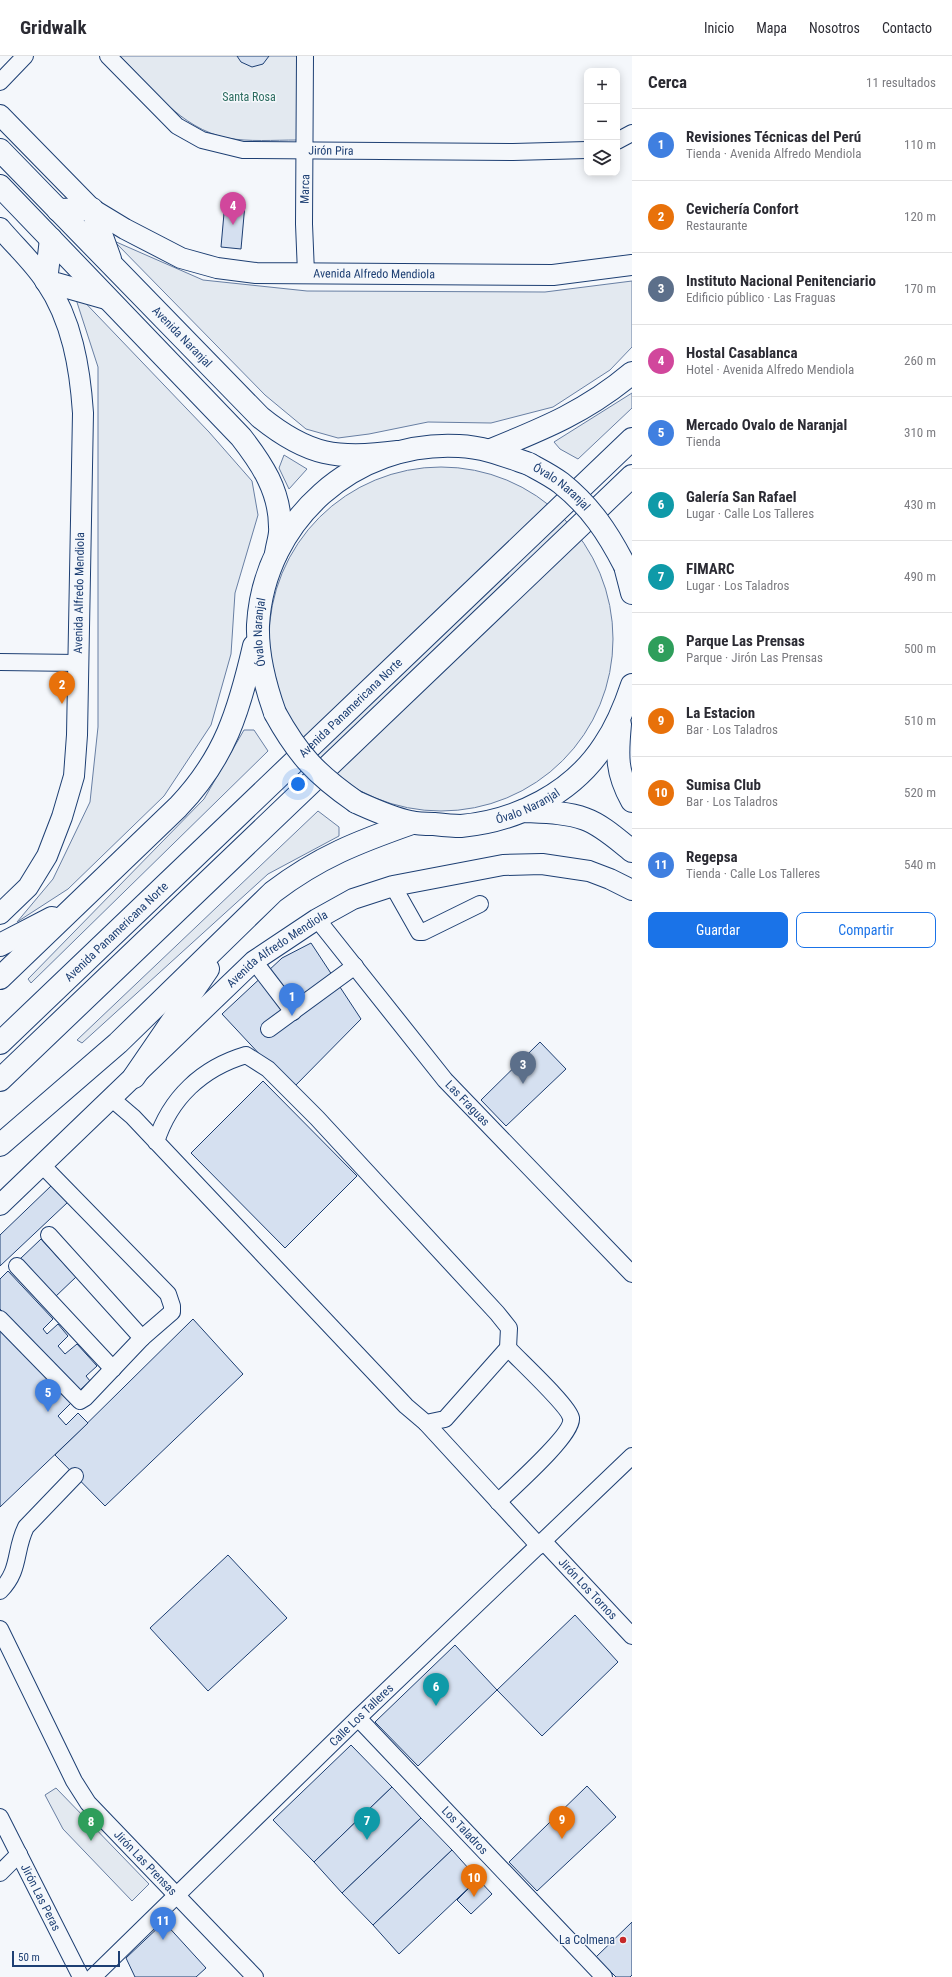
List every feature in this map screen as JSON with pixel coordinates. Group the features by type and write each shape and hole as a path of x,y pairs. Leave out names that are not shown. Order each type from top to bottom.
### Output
{"highway":[{"name":"Avenida Naranjal","path":"0,150 260,417 281,434 308,447 332,455 364,456 398,452"},
{"path":"0,186 240,437 260,462 269,479 278,502 280,528 276,554"},
{"path":"58,210 92,209 112,265"},
{"path":"51,239 46,281 106,298"},
{"path":"491,450 554,425 586,408 612,390 632,373"},
{"name":"Avenida Panamericana Norte","path":"0,1044 632,439"},
{"name":"Óvalo Naranjal","path":"632,593 625,566 609,535 587,506 560,482 529,464 491,450 460,446 429,446 398,452 360,466 326,490 297,519 276,554 267,577 261,601 258,626 259,656 265,685 275,713 290,740 308,764 331,785 356,802 391,817 412,823 460,826 492,821 523,811 554,795 581,772 604,746 621,716 632,685"},
{"path":"0,1080 632,476"},
{"path":"0,978 178,808 202,781 214,763 229,733 241,699 258,626"},
{"path":"621,716 617,753 622,783 632,801"},
{"path":"523,811 557,813 586,819 632,851"},
{"path":"0,1145 118,1043 273,892 314,863 350,845 412,823"},
{"path":"0,945 72,908"},
{"path":"134,1077 238,925"}],"main road":[{"path":"0,115 92,209"},
{"name":"Avenida Alfredo Mendiola","path":"92,209 125,229 181,258 217,268 256,272 553,276 632,265"},
{"path":"0,228 46,281"},
{"name":"Avenida Alfredo Mendiola","path":"0,914 28,887 47,856 62,817 74,776 77,735 83,413 81,380 74,347 62,314 46,281"},
{"name":"Avenida Alfredo Mendiola","path":"0,1205 254,961 318,919 353,899 393,886 503,865 542,864 589,871 632,890"}],"street":[{"path":"0,82 25,56"},
{"name":"Jirón Pira","path":"108,56 177,126 202,140 243,150 513,152 584,150"},
{"name":"Marca","path":"305,56 306,151 304,224 306,273"},
{"path":"619,140 632,133"},
{"path":"0,662 78,663"},
{"path":"393,886 419,932 423,932 480,904"},
{"name":"Las Fraguas","path":"318,919 445,1080 632,1274"},
{"path":"254,961 293,1012"},
{"path":"269,1029 355,966"},
{"path":"156,1142 160,1128 173,1107 200,1077 225,1061 246,1055 268,1069 317,1118 497,1313 509,1328 508,1348 445,1419 426,1423"},
{"name":"Jirón Los Tornos","path":"112,1099 156,1142 406,1406 426,1423 498,1502 632,1636"},
{"path":"0,1319 77,1400 80,1401 85,1398 142,1338 172,1312 170,1299 42,1166"},
{"path":"49,1234 142,1338"},
{"path":"17,1266 113,1369"},
{"path":"498,1502 561,1440 572,1423 571,1416 560,1402 508,1348"},
{"name":"Calle Los Talleres","path":"93,1977 358,1718 632,1456"},
{"path":"0,1591 14,1573 21,1537 26,1527 75,1476"},
{"name":"Jirón Las Prensas","path":"0,1629 80,1792 88,1803 255,1977"},
{"name":"Los Taladros","path":"358,1718 604,1977"},
{"name":"Jirón Las Peras","path":"0,1817 81,1977"},
{"path":"0,1873 19,1854"}],"green space":[{"name":"Santa Rosa","path":"120,56 298,56 297,140 244,140 227,138 210,133 181,116 168,105"},
{"path":"114,241 203,280 307,291 545,292 632,281 632,347 610,370 553,407 491,423 428,422 369,434 338,438 306,429 265,395"},
{"path":"73,290 209,432 252,481 258,515 235,593 231,654 211,725 164,796 68,889 17,922 53,879 90,802 98,727 98,367"},
{"path":"632,393 632,408 578,459 560,449 554,442"},
{"path":"284,455 307,469 289,489 279,468"},
{"path":"441,467 475,470 507,480 537,496 563,517 584,543 600,573 610,605 613,639 610,673 600,705 584,735 563,761 537,782 507,798 475,808 441,811 407,808 375,798 345,782 319,761 298,735 282,705 272,673 269,639 272,605 282,573 298,543 319,517 345,496 375,480 407,470"},
{"path":"244,730 254,730 268,751 31,983 28,979 204,799"},
{"path":"318,811 339,827 339,836 268,874 82,1043 77,1040"},
{"path":"56,1788 149,1884 132,1901 63,1829 45,1795"}],"building":[{"path":"237,56 269,56 263,64 252,67 241,62"},
{"path":"225,202 245,204 241,249 221,247"},
{"path":"311,943 361,1019 292,1089 222,1014 282,958"},
{"path":"540,1042 566,1069 506,1126 481,1100"},
{"path":"263,1081 357,1176 285,1248 191,1153"},
{"path":"52,1185 68,1202 0,1266 0,1235"},
{"path":"41,1239 76,1277 55,1297 20,1259"},
{"path":"8,1271 53,1319 43,1329 47,1334 58,1324 68,1336 58,1346 65,1354 77,1344 97,1366 86,1376 90,1381 78,1392 0,1309 0,1279"},
{"path":"193,1319 243,1374 105,1506 55,1455"},
{"path":"0,1326 73,1401 58,1416 66,1425 78,1413 88,1423 0,1507"},
{"path":"228,1555 287,1618 208,1691 150,1628"},
{"path":"575,1615 618,1662 542,1736 497,1690"},
{"path":"455,1645 497,1690 418,1766 375,1722"},
{"path":"351,1745 392,1787 314,1862 273,1820"},
{"path":"587,1786 616,1817 537,1891 509,1862"},
{"path":"392,1787 421,1818 342,1893 314,1862"},
{"path":"421,1818 452,1850 373,1925 342,1893"},
{"path":"452,1850 478,1879 399,1954 373,1925"},
{"path":"478,1879 492,1894 471,1914 457,1900"},
{"path":"164,1922 206,1968 196,1977 135,1977 126,1958"},
{"name":"La Colmena","path":"632,1922 632,1975 630,1977 616,1977 596,1957"}],"place":[{"name":"Hostal Casablanca","path":"233,225"},
{"name":"Cevichería Confort","path":"62,704"},
{"name":"Revisiones Técnicas del Perú","path":"292,1016"},
{"name":"Instituto Nacional Penitenciario","path":"523,1084"},
{"name":"Mercado Ovalo de Naranjal","path":"48,1412"},
{"name":"Galería San Rafael","path":"436,1706"},
{"name":"La Estacion","path":"562,1839"},
{"name":"FIMARC","path":"367,1840"},
{"name":"Parque Las Prensas","path":"91,1841"},
{"name":"Sumisa Club","path":"474,1897"},
{"name":"Regepsa","path":"163,1940"},
{"name":"La Colmena","path":"623,1940"}]}
